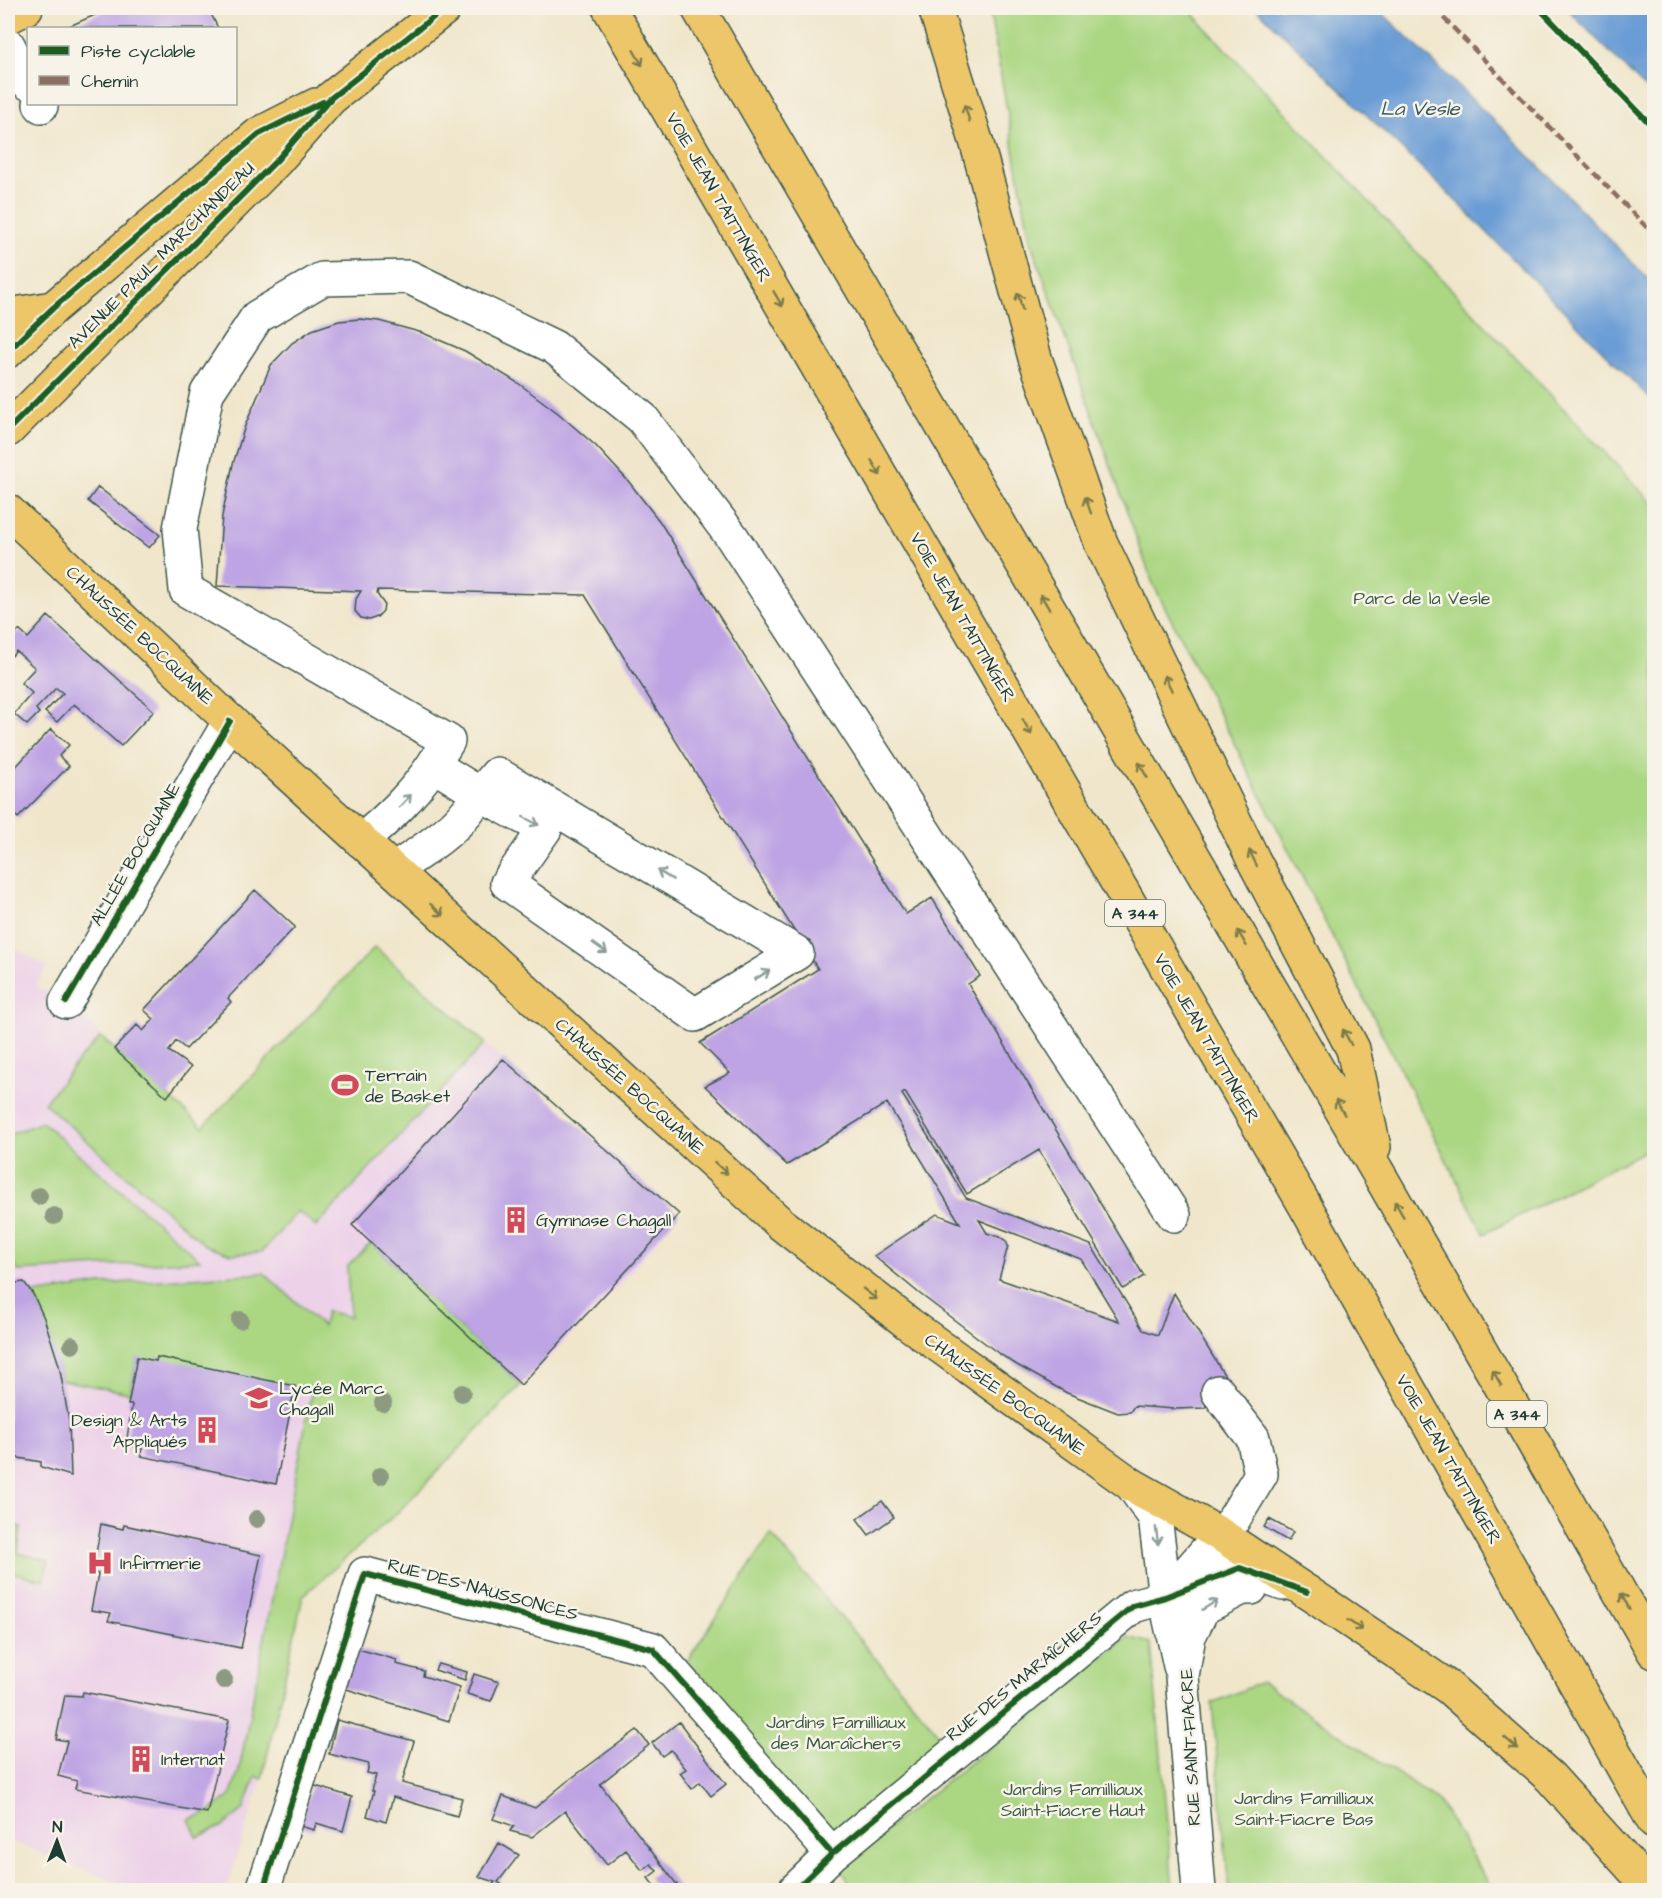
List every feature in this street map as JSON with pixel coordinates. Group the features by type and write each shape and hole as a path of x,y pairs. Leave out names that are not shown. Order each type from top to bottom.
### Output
{"main road":[{"path":"8,17 26,8"},
{"name":"AVENUE PAUL MARCHANDEAU","path":"8,430 277,160 331,98 445,8"},
{"name":"VOIE JEAN TAITTINGER","path":"609,8 1303,1202 1654,1822"},
{"name":"A 344","path":"698,8 1380,1176 1654,1652"},
{"path":"935,8 977,144 1035,358 1101,543 1254,861 1353,1049 1380,1176"},
{"name":"AVENUE PAUL MARCHANDEAU","path":"8,351 53,308 259,134 331,98"},
{"path":"8,315 53,308"},
{"name":"CHAUSSÉE BOCQUAINE","path":"8,511 230,721 780,1223 909,1324 1132,1485 1221,1535 1448,1688 1550,1777 1652,1890"}],"street":[{"path":"8,45 27,81"},
{"path":"362,841 393,814 417,788 448,741 186,590 180,528 207,393 257,317 322,279 409,278 554,347 642,418 732,537 1174,1215"},
{"name":"ALLÉE BOCQUAINE","path":"66,1002 230,721"},
{"path":"394,870 428,847 458,821 480,794 497,774 798,953 695,1015 507,882 545,829 480,794 433,765"},
{"path":"1165,1597 1232,1522 1261,1474 1253,1438 1218,1392"},
{"path":"1132,1485 1155,1517 1165,1597 1182,1676"},
{"name":"RUE DES MARAÎCHERS","path":"795,1890 832,1854 1133,1606 1165,1597 1240,1568 1307,1592"},
{"name":"RUE DES NAUSSONCES","path":"263,1890 365,1574 653,1649 832,1854"},
{"name":"RUE SAINT-FIACRE","path":"1199,1890 1182,1676 1189,1636 1203,1608 1242,1588 1307,1592"}],"shaded area":[{"name":"Lycée Marc Chagall","path":"8,944 47,967 36,986 75,1007 101,1037 203,1127 375,947 679,1214 621,1284 398,1512 303,1596 283,1676 262,1779 226,1890 135,1890 8,1840"}],"green space":[{"name":"Parc de la Vesle","path":"989,8 1189,8 1654,505 1654,1146 1484,1234 1153,584 1030,240"},
{"name":"Terrain de Basket","path":"375,947 485,1043 316,1227 298,1211 262,1252 231,1254 205,1245 44,1103 101,1037 203,1127"},
{"path":"42,1122 200,1260 18,1271 8,1256 8,1135"},
{"path":"371,1243 521,1385 398,1512 303,1596 262,1779 256,1776 244,1809 223,1826 197,1837 189,1819 207,1813 230,1796 239,1771 312,1390 137,1358 130,1393 62,1380 44,1318 33,1294 101,1284 264,1273 323,1326 326,1311 350,1317 347,1267"},
{"path":"8,1524 21,1527 18,1553 48,1561 44,1580 8,1572"},
{"name":"Jardins Familliaux des Maraîchers","path":"771,1534 947,1744 822,1844 687,1661"},
{"name":"Jardins Familliaux Saint-Fiacre Haut","path":"1128,1637 1151,1643 1173,1890 855,1890 839,1867"},
{"name":"Jardins Familliaux Saint-Fiacre Bas","path":"1262,1682 1438,1801 1493,1890 1229,1890 1212,1703"}],"water":[{"name":"La Vesle","path":"1256,8 1377,8 1504,130 1654,285 1654,403 1462,207"},
{"path":"1566,8 1654,8 1654,97"}],"building":[{"path":"111,8 208,8 218,27 67,27"},
{"path":"360,319 379,321 423,333 465,351 518,383 558,413 596,446 629,482 660,522 906,914 932,898 980,976 968,984 1144,1276 1123,1289 1039,1150 967,1194 905,1092 902,1094 966,1198 1091,1245 1143,1330 1158,1335 1174,1293 1230,1384 1208,1399 1205,1408 1175,1409 1134,1406 1130,1412 1118,1413 1067,1393 998,1353 874,1256 937,1214 960,1223 887,1103 787,1165 705,1086 730,1073 700,1043 818,969 585,595 378,590 377,594 384,604 383,611 377,617 369,620 361,618 355,611 356,599 361,591 217,586 222,516 233,464 245,426 271,365 292,343 312,330 339,321","holes":["979,1220 1081,1259 1119,1321 999,1279 1008,1246 1006,1241 1000,1237 987,1233"]},
{"path":"98,487 160,535 149,548 88,501"},
{"path":"48,616 154,711 121,746 74,704 57,722 45,712 63,693 56,688 36,709 39,713 27,725 14,714 32,693 21,683 35,668 16,651 12,656 8,652 8,642 19,630 28,638"},
{"path":"51,729 69,745 59,756 69,766 18,818 8,808 8,775"},
{"path":"255,890 295,927 228,998 231,1002 186,1049 176,1041 169,1051 191,1067 167,1097 114,1049 137,1025 143,1031 154,1019 144,1010"},
{"name":"Gymnase Chagall","path":"503,1059 679,1214 521,1385 352,1225"},
{"path":"24,1282 33,1294 44,1318 59,1365 69,1421 71,1476 41,1467 41,1462 8,1456 8,1284"},
{"name":"Design & Arts Appliqués","path":"137,1357 156,1361 157,1357 295,1386 276,1484 141,1456 142,1448 126,1445 132,1405 128,1405"},
{"path":"882,1501 894,1517 869,1535 857,1519"},
{"path":"1269,1519 1293,1532 1288,1541 1264,1527"},
{"path":"101,1524 123,1529 124,1525 261,1555 241,1648 108,1621 111,1613 91,1610 98,1574 93,1572"},
{"path":"351,1647 397,1660 396,1664 424,1671 423,1676 460,1687 449,1721 340,1687"},
{"path":"438,1664 467,1672 465,1680 435,1670"},
{"path":"474,1674 499,1682 491,1701 467,1694"},
{"name":"Internat","path":"83,1692 229,1720 207,1813 75,1789 77,1781 58,1776 67,1741 56,1739 65,1695 82,1696"},
{"path":"337,1720 414,1741 402,1783 462,1798 457,1816 393,1797 386,1822 367,1816 376,1775 367,1773 369,1764 329,1754"},
{"path":"679,1722 726,1784 711,1796 700,1782 692,1789 680,1773 686,1769 671,1750 662,1756 652,1743"},
{"path":"637,1730 649,1745 600,1784 678,1886 672,1890 657,1890 648,1878 657,1871 651,1864 642,1870 626,1850 607,1865 565,1811 532,1837 510,1831 514,1826 493,1819 503,1796 535,1808"},
{"path":"312,1785 352,1797 343,1831 316,1823 314,1830 300,1826"},
{"path":"499,1843 519,1855 498,1882 510,1890 488,1890 495,1882 479,1877"}],"marked path":[{"path":"1434,8 1654,235"}],"cycle path":[{"path":"8,430 277,160 331,98 445,8"},
{"path":"1539,8 1654,128"},
{"path":"8,351 53,308 259,134 323,102"},
{"path":"66,1002 230,721"},
{"path":"795,1890 832,1854 1133,1606 1165,1597 1240,1568 1307,1592"},
{"path":"263,1890 365,1574 653,1649 832,1854"}],"place":[{"name":"Terrain de Basket","path":"345,1085"},
{"name":"Gymnase Chagall","path":"516,1220"},
{"name":"Lycée Marc Chagall","path":"259,1398"},
{"name":"Design & Arts Appliqués","path":"207,1430"},
{"name":"Infirmerie","path":"100,1563"},
{"name":"Internat","path":"141,1759"}]}
